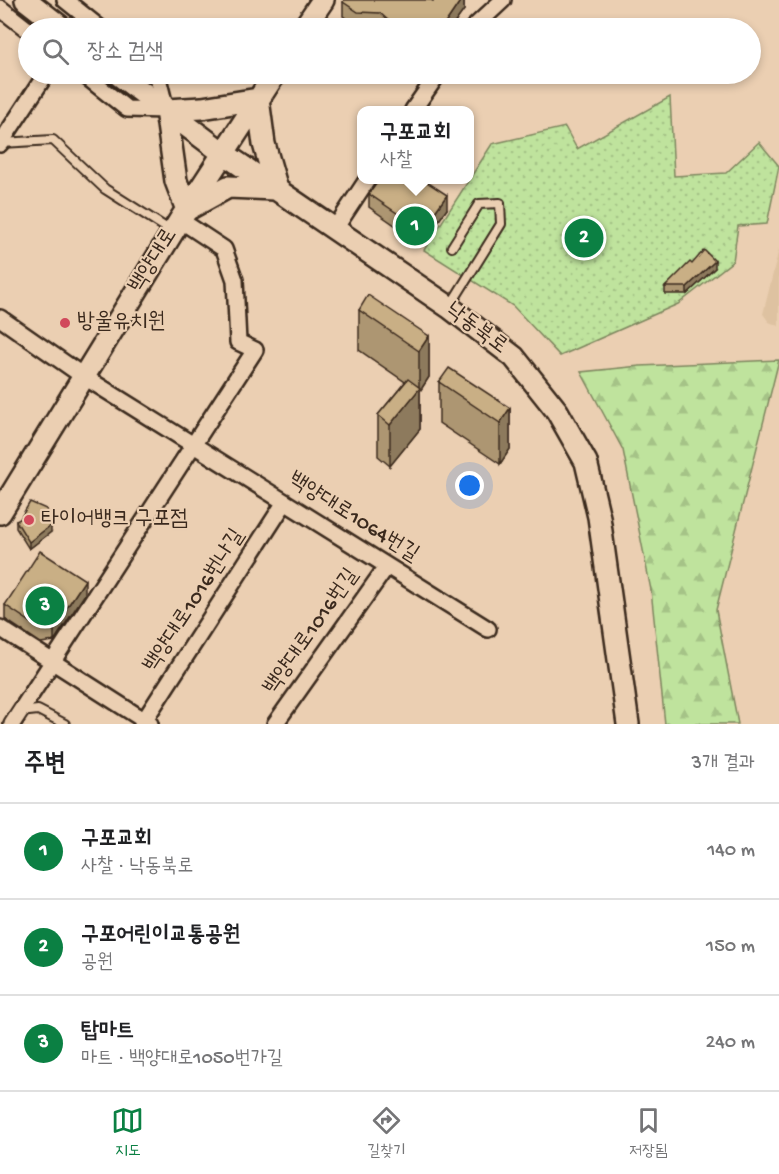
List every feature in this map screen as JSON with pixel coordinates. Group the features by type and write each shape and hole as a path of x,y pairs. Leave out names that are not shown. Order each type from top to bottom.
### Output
{"main road":[{"path":"26,0 49,18"},
{"path":"311,18 323,0"},
{"name":"낙동북로","path":"131,84 223,153 449,307 514,357 558,411 586,462 599,517 628,724"},
{"name":"백양대로","path":"0,513 83,376 268,84"},
{"path":"258,99 264,144 277,189 228,187 180,221 166,110 202,108 258,99"}],"street":[{"path":"64,0 87,18"},
{"path":"484,18 503,0"},
{"path":"0,8 18,22"},
{"path":"0,143 39,84"},
{"path":"95,84 127,110 166,110 160,84"},
{"path":"416,106 431,84"},
{"path":"334,230 365,184"},
{"path":"16,718 255,350 238,342 235,280 224,249 180,221"},
{"name":"백양대로1064번길","path":"0,318 83,376 488,629"},
{"name":"백양대로1016번나길","path":"146,723 285,502"},
{"name":"백양대로1016번길","path":"275,724 387,566"},
{"path":"0,628 146,723"}],"lane":[{"path":"0,143 53,140 105,189 180,221"},
{"path":"449,307 501,224 500,203 479,204 452,247"},
{"path":"16,718 38,711 65,724"}],"shaded area":[{"path":"779,249 779,326 769,322 763,314"}],"green space":[{"path":"670,97 674,176 726,173 759,142 779,166 767,224 738,226 733,261 678,304 560,356 513,306 424,250 466,184 474,184 474,172 492,144 565,127 577,149"},
{"path":"779,360 716,610 738,724 665,724 651,590 623,450 581,372 640,366"}],"building":[{"path":"344,0 461,0 449,18 386,18 380,13 358,12 343,2"},
{"path":"376,184 430,184 447,195 422,230 369,194"},
{"path":"704,250 715,261 687,287 665,287 690,262 692,264"},
{"path":"368,295 429,336 419,351 359,310"},
{"path":"449,368 510,408 500,423 439,382"},
{"path":"408,379 420,388 390,425 378,415"},
{"path":"30,502 46,509 51,525 29,542 16,521 20,519"},
{"path":"40,551 85,580 54,627 41,629 5,605"}],"place":[{"name":"구포교회","path":"415,226"},
{"name":"구포어린이교통공원","path":"584,238"},
{"name":"방울유치원","path":"65,323"},
{"name":"타이어뱅크 구포점","path":"29,520"},
{"name":"탑마트","path":"45,606"}]}
